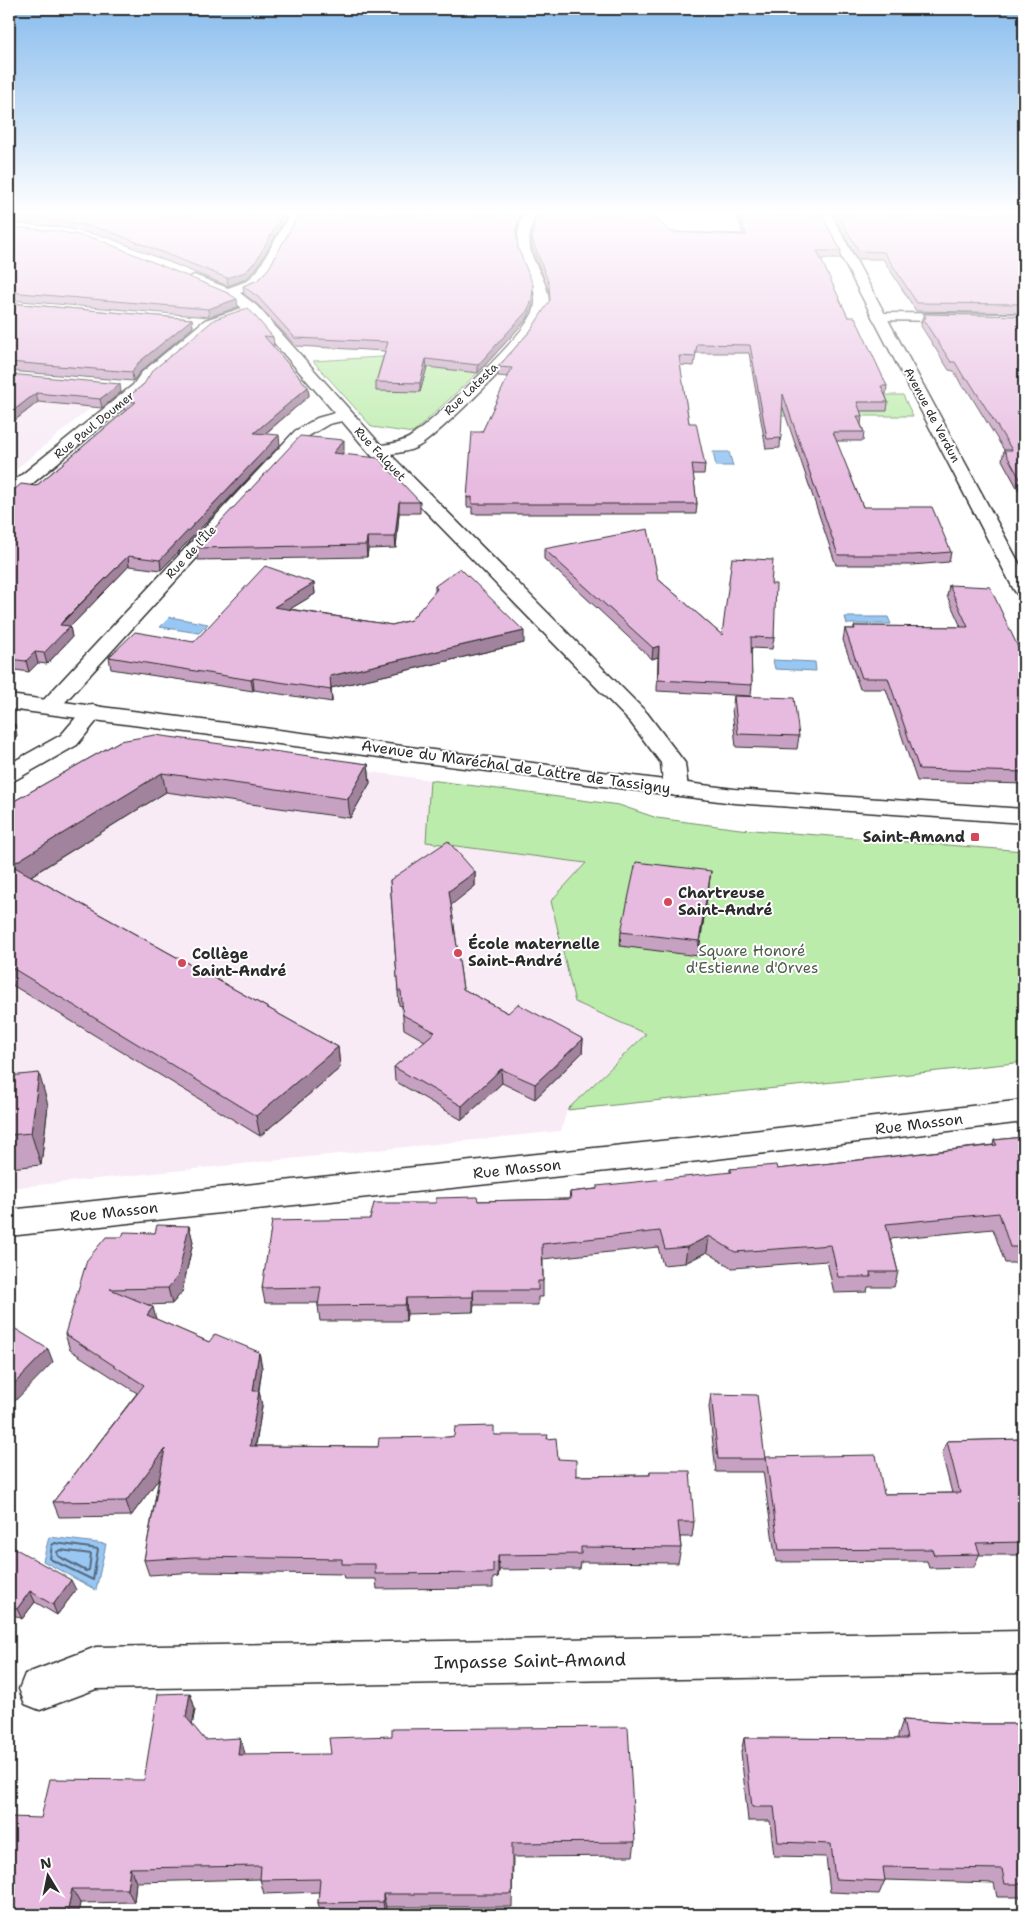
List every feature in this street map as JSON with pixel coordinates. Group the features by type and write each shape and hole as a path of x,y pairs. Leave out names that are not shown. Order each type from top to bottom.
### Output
{"street":[{"name":"Rue Falquet","path":"244,304 252,309 376,452 639,718 673,763 676,789"},
{"name":"Rue Latesta","path":"376,452 399,448 418,440 516,345 535,323 541,309 541,304"},
{"name":"Avenue de Verdun","path":"872,304 1024,590"},
{"name":"Rue Paul Doumer","path":"9,494 139,388 146,376 210,323 252,309"},
{"path":"879,317 1024,318"},
{"path":"187,321 210,323"},
{"path":"119,386 139,388"},
{"name":"Rue de l'Île","path":"49,706 301,434 323,421 344,415"},
{"name":"Avenue du Maréchal de Lattre de Tassigny","path":"9,702 676,789 812,802 1024,816"},
{"path":"9,774 69,740 92,712"},
{"name":"Rue Masson","path":"9,1223 699,1149 1024,1111"},
{"name":"Impasse Saint-Amand","path":"40,1689 96,1668 1024,1652"}],"shaded area":[{"path":"9,383 105,396 9,475"},
{"name":"Collège Saint-André","path":"144,740 430,780 426,842 587,863 551,901 575,1002 646,1034 567,1110 561,1131 9,1188 9,810"}],"green space":[{"path":"398,356 486,365 413,433 372,427 313,361"},
{"path":"808,395 903,395 913,416 774,416 770,400"},
{"name":"Square Honoré d'Estienne d'Orves","path":"430,780 619,805 657,818 740,829 1024,851 1024,1062 567,1110 646,1034 575,1002 551,901 586,863 426,842"}],"water":[{"path":"713,452 729,452 733,466 716,466"},
{"path":"170,617 208,624 199,633 160,627"},
{"path":"845,617 888,617 891,624 847,624"},
{"path":"773,660 815,662 816,671 775,669"},
{"path":"49,1537 106,1544 96,1590 43,1561"}],"building":[{"path":"9,304 192,319 138,363 132,372 9,362"},
{"path":"147,304 223,304 208,309"},
{"path":"264,304 530,304 527,311 478,365 426,359 420,383 376,382 388,342 295,338"},
{"path":"548,304 842,304 848,317 855,317 887,386 881,386 888,402 857,402 862,416 857,416 864,432 833,432 863,507 932,507 951,552 914,555 838,555 783,394 781,438 767,439 750,345 697,344 695,357 679,356 689,423 696,423 705,465 692,464 697,504 472,504 472,497 467,498 472,432 482,432 512,368 498,367 531,330"},
{"path":"248,308 273,337 264,336 308,387 254,433 279,435 160,560 128,556 63,621 60,625 70,626 44,653 35,652 26,661 9,659 9,491 14,490 21,484 36,486 136,402 123,401 144,384 152,371 215,319"},
{"path":"924,314 1024,316 1024,486 1004,450 1012,450 968,379 965,379 955,362 951,362 922,318 926,318"},
{"path":"9,374 120,384 100,399 36,393 9,414"},
{"path":"300,436 344,440 333,453 378,458 420,502 399,502 395,537 367,537 366,545 196,548"},
{"path":"648,529 658,579 722,635 732,558 773,560 771,584 776,584 774,638 751,637 752,685 658,680 659,646 653,648 544,549"},
{"path":"265,566 314,583 274,607 392,625 411,620 437,589 435,586 460,568 524,631 330,676 331,690 253,678 251,680 109,657 135,632 194,642"},
{"path":"949,585 990,587 1024,660 1024,772 919,769 888,678 862,678 845,629 855,629 854,626 968,627"},
{"path":"734,696 794,698 799,736 738,734"},
{"path":"155,735 368,764 348,799 162,773 11,865 338,1047 256,1116 9,966 9,804 120,741"},
{"path":"448,841 475,872 449,891 463,989 508,1013 518,1004 583,1039 535,1084 501,1069 462,1106 394,1067 435,1032 403,1015 401,991 398,991 390,880"},
{"name":"Chartreuse Saint-André","path":"636,862 711,871 699,941 621,932"},
{"path":"39,1073 31,1133 9,1135 9,1076"},
{"path":"1024,1137 1024,1247 1010,1247 999,1213 886,1224 898,1272 870,1272 871,1277 838,1277 831,1245 735,1252 709,1236 687,1247 665,1249 660,1231 542,1244 543,1281 538,1281 538,1290 473,1290 473,1297 406,1298 405,1305 318,1306 321,1287 262,1288 272,1221 370,1219 374,1203 436,1203 436,1198 477,1197 478,1201 571,1199 570,1192 597,1189 597,1186 732,1172 730,1169 776,1165 777,1169 997,1145 994,1140"},
{"path":"157,1225 189,1226 178,1276 168,1288 110,1289 153,1307 147,1315 209,1342 215,1334 259,1352 253,1391 259,1391 250,1446 378,1447 379,1438 454,1436 455,1427 494,1426 494,1435 548,1435 547,1439 556,1438 558,1459 576,1460 576,1476 650,1475 650,1471 690,1471 694,1522 678,1522 681,1548 581,1547 581,1554 498,1555 498,1562 493,1563 493,1573 375,1574 375,1564 342,1564 342,1559 193,1557 144,1560 165,1449 126,1501 53,1502 144,1385 65,1334 87,1260 106,1237 122,1237 124,1232 155,1233"},
{"path":"9,1325 48,1349 9,1389"},
{"path":"711,1394 757,1395 765,1459 718,1459"},
{"path":"1024,1439 1024,1542 976,1543 980,1554 934,1555 932,1549 779,1550 766,1457 876,1455 884,1494 960,1493 947,1441"},
{"path":"9,1545 71,1580 53,1605 30,1591 17,1609 9,1604"},
{"path":"190,1693 186,1717 205,1740 240,1738 238,1755 331,1754 329,1738 392,1736 392,1729 628,1727 635,1842 512,1843 512,1894 383,1894 383,1902 318,1903 320,1879 260,1880 261,1866 130,1868 127,1889 72,1889 67,1915 9,1915 9,1817 41,1818 50,1779 144,1780 158,1694"},
{"path":"903,1720 973,1724 1024,1724 1024,1884 1005,1884 1002,1869 883,1867 885,1881 835,1879 831,1844 778,1842 774,1807 752,1807 744,1738 907,1739"}],"place":[{"name":"Saint-Amand","path":"975,837"},
{"name":"Chartreuse Saint-André","path":"668,902"},
{"name":"École maternelle Saint-André","path":"458,953"},
{"name":"Collège Saint-André","path":"182,963"}]}
